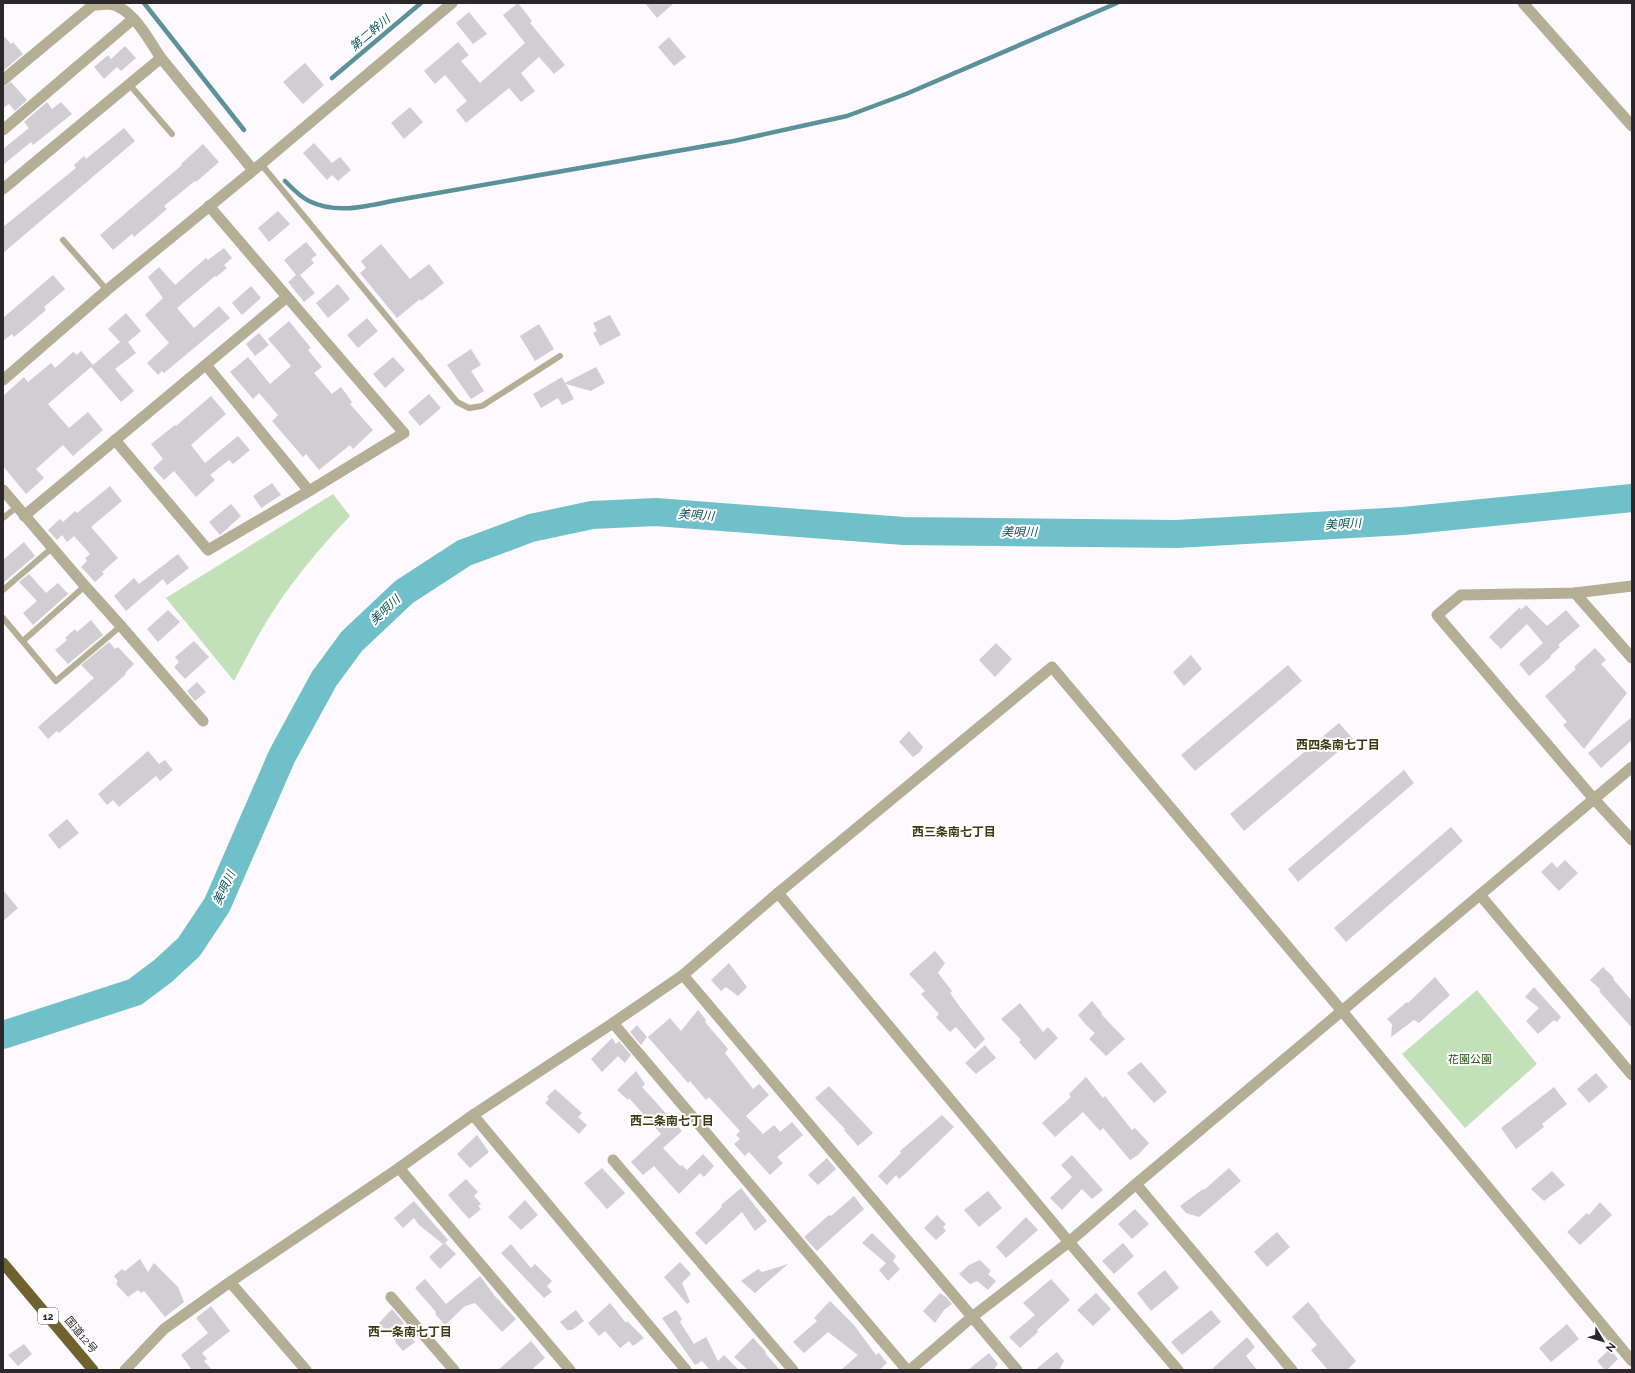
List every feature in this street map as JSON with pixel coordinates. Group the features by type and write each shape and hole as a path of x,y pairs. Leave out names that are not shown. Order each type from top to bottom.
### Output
{"highway":[{"name":"国道12号","path":"3,1262 93,1370"}],"street":[{"path":"3,380 107,290 257,167 452,3"},
{"path":"1523,3 1632,126"},
{"path":"3,80 93,5 110,4 125,10 134,19 161,58 257,167"},
{"path":"3,130 134,19"},
{"path":"3,189 161,58"},
{"path":"116,440 208,550 404,433 209,206"},
{"path":"20,511 116,440 287,297"},
{"path":"206,365 309,491"},
{"path":"3,490 84,586 121,626 203,721"},
{"path":"1632,586 1575,594 1461,594 1437,615 1594,798 1632,840"},
{"path":"1575,594 1632,658"},
{"path":"125,1370 164,1329 230,1282 399,1168 474,1115 683,975 778,893 1052,667 1342,1011 1632,1361"},
{"path":"910,1370 972,1317 1069,1242 1632,767"},
{"path":"778,893 1069,1242 1178,1370"},
{"path":"1480,895 1632,1075"},
{"path":"683,975 1017,1370"},
{"path":"613,1023 907,1370"},
{"path":"474,1115 686,1370"},
{"path":"613,1160 793,1370"},
{"path":"399,1168 570,1370"},
{"path":"1136,1184 1292,1370"},
{"path":"230,1282 306,1370"},
{"path":"391,1297 454,1370"}],"lane":[{"path":"129,84 172,134"},
{"path":"257,167 458,402 469,408 482,406 560,356"},
{"path":"63,240 107,290"},
{"path":"3,518 20,511"},
{"path":"3,590 52,548"},
{"path":"23,641 84,586"},
{"path":"3,618 56,681 121,626"}],"green space":[{"path":"333,494 350,516 327,541 284,595 261,631 234,681 166,598"},
{"name":"花園公園","path":"1477,990 1537,1064 1465,1128 1402,1054"}],"building":[{"path":"518,3 532,21 530,23 565,65 554,74 539,57 521,73 535,91 521,102 509,88 466,123 456,110 467,101 445,75 435,84 424,71 458,42 469,55 461,61 480,83 525,43 503,15"},
{"path":"645,3 674,3 657,18"},
{"path":"469,12 487,34 473,44 456,23"},
{"path":"3,35 11,44 13,42 23,54 3,71"},
{"path":"669,37 686,57 674,66 658,47"},
{"path":"125,46 136,58 121,71 117,67 104,79 94,67 108,55 111,59"},
{"path":"305,63 324,85 303,104 283,82"},
{"path":"11,82 27,100 15,111 9,104 3,108 3,87"},
{"path":"47,102 52,109 61,102 72,114 33,145 31,142 3,165 3,149 29,128 24,122"},
{"path":"410,107 423,122 404,139 391,123"},
{"path":"124,128 135,141 3,253 3,227 76,168 74,165 84,156 86,159"},
{"path":"314,143 332,163 340,157 351,170 338,181 332,175 327,180 303,153"},
{"path":"203,144 219,162 196,182 195,181 164,206 167,209 134,237 132,234 113,250 100,235 182,165 181,164"},
{"path":"278,211 290,224 269,242 258,228"},
{"path":"306,242 317,255 311,259 314,263 300,275 315,293 304,302 288,282 296,275 284,260"},
{"path":"381,244 410,279 429,264 444,283 421,301 420,299 397,318 360,273 366,268 361,261"},
{"path":"224,248 232,258 224,265 227,268 216,277 215,276 177,308 194,328 219,306 230,318 164,373 162,371 158,375 147,363 169,343 145,315 163,298 148,277 159,267 175,285 206,258 208,260"},
{"path":"53,275 65,289 44,307 46,310 14,337 12,334 3,341 3,318"},
{"path":"338,284 350,299 328,318 316,303"},
{"path":"251,286 261,298 242,315 232,303"},
{"path":"126,313 141,331 128,342 136,353 115,369 134,391 121,402 91,367 48,404 69,428 88,412 103,430 73,456 63,445 36,469 44,478 26,494 3,466 3,396 24,377 28,382 51,363 55,368 73,352 77,355 81,351 93,365 120,342 108,329"},
{"path":"610,315 621,335 600,346 593,333 597,331 593,323"},
{"path":"367,318 378,331 358,348 347,335"},
{"path":"289,321 311,348 308,350 322,367 314,373 332,394 341,387 352,402 350,404 373,430 353,449 350,445 319,470 306,454 303,457 272,421 278,415 259,393 253,399 230,372 248,357 270,384 291,366 268,339"},
{"path":"539,324 554,349 535,361 520,336"},
{"path":"259,333 269,345 255,356 246,344"},
{"path":"471,349 481,365 471,371 484,391 471,399 447,365"},
{"path":"393,357 405,370 385,388 373,374"},
{"path":"596,367 605,383 591,391 566,384 574,399 562,405 558,398 541,408 533,394 562,377 565,383"},
{"path":"429,394 441,408 420,426 408,412"},
{"path":"211,396 226,414 191,445 205,463 238,436 250,450 233,464 229,460 210,475 215,480 196,497 174,471 164,480 153,468 163,459 151,444 175,425 176,426"},
{"path":"272,483 281,495 261,508 253,496"},
{"path":"110,486 122,501 91,527 118,558 102,572 104,574 95,582 81,567 87,561 85,558 90,554 74,536 67,542 62,535 57,540 48,530 60,519 63,522 75,511 77,513"},
{"path":"231,504 241,516 220,535 209,522"},
{"path":"24,542 35,556 3,583 3,560"},
{"path":"178,554 189,568 167,585 163,579 126,611 114,596 134,578 139,584"},
{"path":"29,574 46,593 58,583 68,594 33,625 23,613 37,601 19,582"},
{"path":"1526,605 1547,626 1566,610 1580,626 1558,645 1560,647 1550,656 1551,657 1529,676 1519,664 1543,643 1527,624 1501,649 1489,637 1520,607 1521,610"},
{"path":"168,610 180,622 158,642 147,629"},
{"path":"91,620 103,635 68,664 55,650 67,640 65,638 75,629 77,632"},
{"path":"194,641 209,657 185,679 174,667 179,662 175,657"},
{"path":"109,642 115,649 118,647 134,664 125,673 126,674 105,693 59,733 57,731 48,739 38,727 94,678 81,665"},
{"path":"996,643 1012,659 995,677 979,660"},
{"path":"1595,648 1606,660 1601,664 1627,693 1584,749 1563,725 1567,722 1545,696 1576,669 1574,667"},
{"path":"1191,655 1202,669 1184,686 1173,672"},
{"path":"1288,665 1302,681 1195,771 1181,755"},
{"path":"197,682 206,692 195,701 187,691"},
{"path":"1632,717 1632,740 1601,768 1588,753"},
{"path":"1339,723 1353,739 1244,831 1230,814"},
{"path":"909,731 923,747 920,752 913,757 899,742"},
{"path":"148,751 159,764 165,760 173,770 160,781 156,776 119,807 113,800 107,805 98,794"},
{"path":"1404,770 1414,783 1298,882 1288,869"},
{"path":"67,819 79,833 59,849 48,835"},
{"path":"1451,827 1463,841 1346,942 1334,928"},
{"path":"1565,860 1578,873 1559,891 1541,872 1552,862 1557,868"},
{"path":"3,890 18,908 3,921"},
{"path":"935,951 945,963 938,973 952,991 950,993 985,1039 975,1049 956,1027 950,1032 936,1017 939,1014 921,994 925,991 909,974"},
{"path":"729,963 747,987 738,996 726,987 721,991 711,980"},
{"path":"1603,967 1614,978 1613,979 1632,1001 1632,1028 1599,991 1601,990 1590,980"},
{"path":"1435,977 1450,995 1419,1023 1414,1020 1391,1037 1392,1024 1387,1019 1407,1002 1408,1003"},
{"path":"1534,987 1561,1017 1557,1022 1554,1020 1538,1034 1526,1021 1539,1008 1525,997"},
{"path":"1092,1001 1102,1013 1101,1014 1125,1039 1106,1056 1089,1039 1095,1033 1078,1015"},
{"path":"1020,1003 1043,1032 1048,1027 1058,1038 1035,1060 1019,1042 1021,1040 1001,1019"},
{"path":"698,1010 706,1020 705,1022 728,1049 725,1053 753,1089 759,1084 769,1095 746,1116 763,1134 774,1125 780,1132 792,1122 803,1135 777,1157 783,1163 770,1175 749,1152 745,1156 734,1144 740,1139 736,1135 740,1131 709,1097 706,1100 690,1081 688,1083 648,1037 670,1018 681,1031"},
{"path":"637,1025 647,1037 641,1045 630,1032"},
{"path":"612,1038 616,1044 619,1041 631,1055 625,1063 618,1056 602,1072 591,1059"},
{"path":"985,1045 996,1058 976,1074 965,1063"},
{"path":"1141,1062 1167,1092 1154,1103 1127,1073"},
{"path":"636,1071 645,1084 642,1087 682,1131 663,1148 680,1166 682,1165 687,1170 703,1154 714,1166 704,1177 700,1173 679,1194 654,1166 643,1175 631,1162 661,1134 629,1098 628,1100 617,1090"},
{"path":"1596,1073 1608,1087 1589,1103 1577,1089"},
{"path":"1086,1077 1103,1098 1105,1096 1132,1130 1135,1128 1149,1143 1138,1155 1130,1160 1103,1128 1100,1131 1083,1112 1055,1137 1042,1123 1071,1097 1069,1094"},
{"path":"829,1086 873,1133 858,1146 844,1130 845,1129 815,1098"},
{"path":"1554,1087 1567,1104 1542,1124 1544,1127 1516,1149 1501,1128"},
{"path":"555,1089 582,1113 578,1117 587,1125 579,1134 545,1103 549,1099 547,1097"},
{"path":"942,1115 954,1127 906,1173 899,1179 896,1175 887,1185 878,1176 901,1153 900,1151"},
{"path":"477,1135 489,1152 470,1168 457,1154"},
{"path":"1072,1155 1103,1190 1092,1199 1082,1189 1062,1210 1050,1198 1072,1177 1061,1165"},
{"path":"827,1158 836,1169 818,1185 808,1175"},
{"path":"602,1168 625,1193 607,1209 584,1183"},
{"path":"1229,1168 1241,1181 1199,1217 1186,1213 1180,1206 1203,1189 1204,1190"},
{"path":"1552,1171 1565,1185 1544,1201 1531,1189"},
{"path":"466,1179 478,1192 474,1196 481,1204 478,1206 481,1209 469,1219 448,1195"},
{"path":"741,1188 767,1221 755,1231 742,1212 706,1245 695,1233 722,1207 721,1205"},
{"path":"988,1191 1002,1208 979,1227 964,1210"},
{"path":"854,1196 864,1209 817,1251 804,1237"},
{"path":"525,1200 538,1215 521,1230 508,1217"},
{"path":"414,1201 448,1240 445,1243 456,1254 440,1269 429,1257 443,1244 419,1225 414,1218 403,1228 394,1218"},
{"path":"1600,1202 1612,1215 1580,1245 1567,1232 1587,1213 1589,1215"},
{"path":"1135,1209 1149,1224 1132,1239 1118,1224"},
{"path":"937,1215 946,1224 943,1227 946,1231 936,1240 924,1228"},
{"path":"1026,1217 1038,1230 1006,1258 996,1247"},
{"path":"1277,1232 1290,1247 1267,1267 1254,1252"},
{"path":"872,1233 896,1256 893,1261 900,1269 888,1281 879,1270 886,1263 862,1243"},
{"path":"1123,1243 1134,1256 1114,1274 1102,1261"},
{"path":"511,1244 531,1268 535,1264 552,1281 547,1286 552,1292 544,1298 501,1253"},
{"path":"140,1259 148,1272 154,1263 178,1287 184,1302 165,1317 144,1291 141,1293 138,1290 128,1297 116,1284 118,1281 114,1276 122,1269 125,1271"},
{"path":"980,1260 991,1271 988,1274 996,1281 988,1290 977,1281 970,1284 959,1274 969,1265"},
{"path":"680,1262 691,1274 682,1283 690,1302 687,1304 664,1277"},
{"path":"788,1264 755,1293 741,1281 758,1269 762,1272"},
{"path":"1165,1270 1179,1288 1151,1311 1137,1293"},
{"path":"480,1276 494,1295 516,1319 502,1332 475,1303 465,1306 445,1325 415,1288 425,1279 446,1304"},
{"path":"1051,1279 1070,1300 1037,1330 1038,1332 1020,1348 1009,1337 1035,1315 1023,1303"},
{"path":"940,1293 952,1304 944,1310 935,1323 923,1311"},
{"path":"1096,1293 1111,1309 1093,1326 1077,1310"},
{"path":"830,1301 854,1325 876,1355 879,1353 887,1363 879,1370 841,1370 858,1355 828,1332 804,1353 793,1342 817,1321 814,1318"},
{"path":"1308,1302 1356,1361 1347,1370 1328,1370 1311,1350 1317,1345 1292,1317"},
{"path":"610,1303 626,1323 627,1321 644,1338 633,1346 629,1341 620,1348 605,1331 599,1336 588,1323"},
{"path":"211,1306 230,1331 202,1353 207,1359 204,1361 212,1370 192,1370 181,1355 208,1333 196,1318"},
{"path":"392,1309 404,1323 401,1326 415,1342 403,1351 379,1323"},
{"path":"576,1310 584,1321 572,1330 567,1330 560,1322"},
{"path":"676,1310 682,1319 680,1322 694,1344 706,1337 718,1361 724,1355 739,1370 708,1370 709,1369 702,1361 695,1365 662,1318"},
{"path":"1211,1310 1221,1322 1182,1355 1171,1342"},
{"path":"1567,1324 1579,1339 1551,1362 1539,1348"},
{"path":"1247,1337 1255,1347 1246,1356 1257,1370 1211,1370"},
{"path":"753,1338 780,1370 748,1370 734,1357"},
{"path":"531,1341 545,1358 531,1370 498,1370"},
{"path":"24,1344 32,1354 18,1366 8,1355"},
{"path":"1610,1349 1618,1359 1607,1370 1605,1370 1597,1361"},
{"path":"1057,1352 1064,1361 1059,1370 1035,1370"},
{"path":"989,1353 998,1364 993,1370 968,1370"}],"waterway":[{"path":"144,3 244,130"},
{"name":"第二幹川","path":"332,78 421,3"},
{"path":"285,181 299,195 309,201 329,207 350,208 734,141 847,116 906,94 1117,3"},
{"name":"美唄川","path":"3,1035 135,992 163,971 189,947 217,905 282,756 324,679 352,641 404,592 464,553 531,528 592,515 656,512 904,531 1176,534 1403,521 1632,498"}],"district":[{"name":"西四条南七丁目","path":"1338,745"},
{"name":"西三条南七丁目","path":"954,832"},
{"name":"西二条南七丁目","path":"672,1121"},
{"name":"西一条南七丁目","path":"410,1332"}]}
